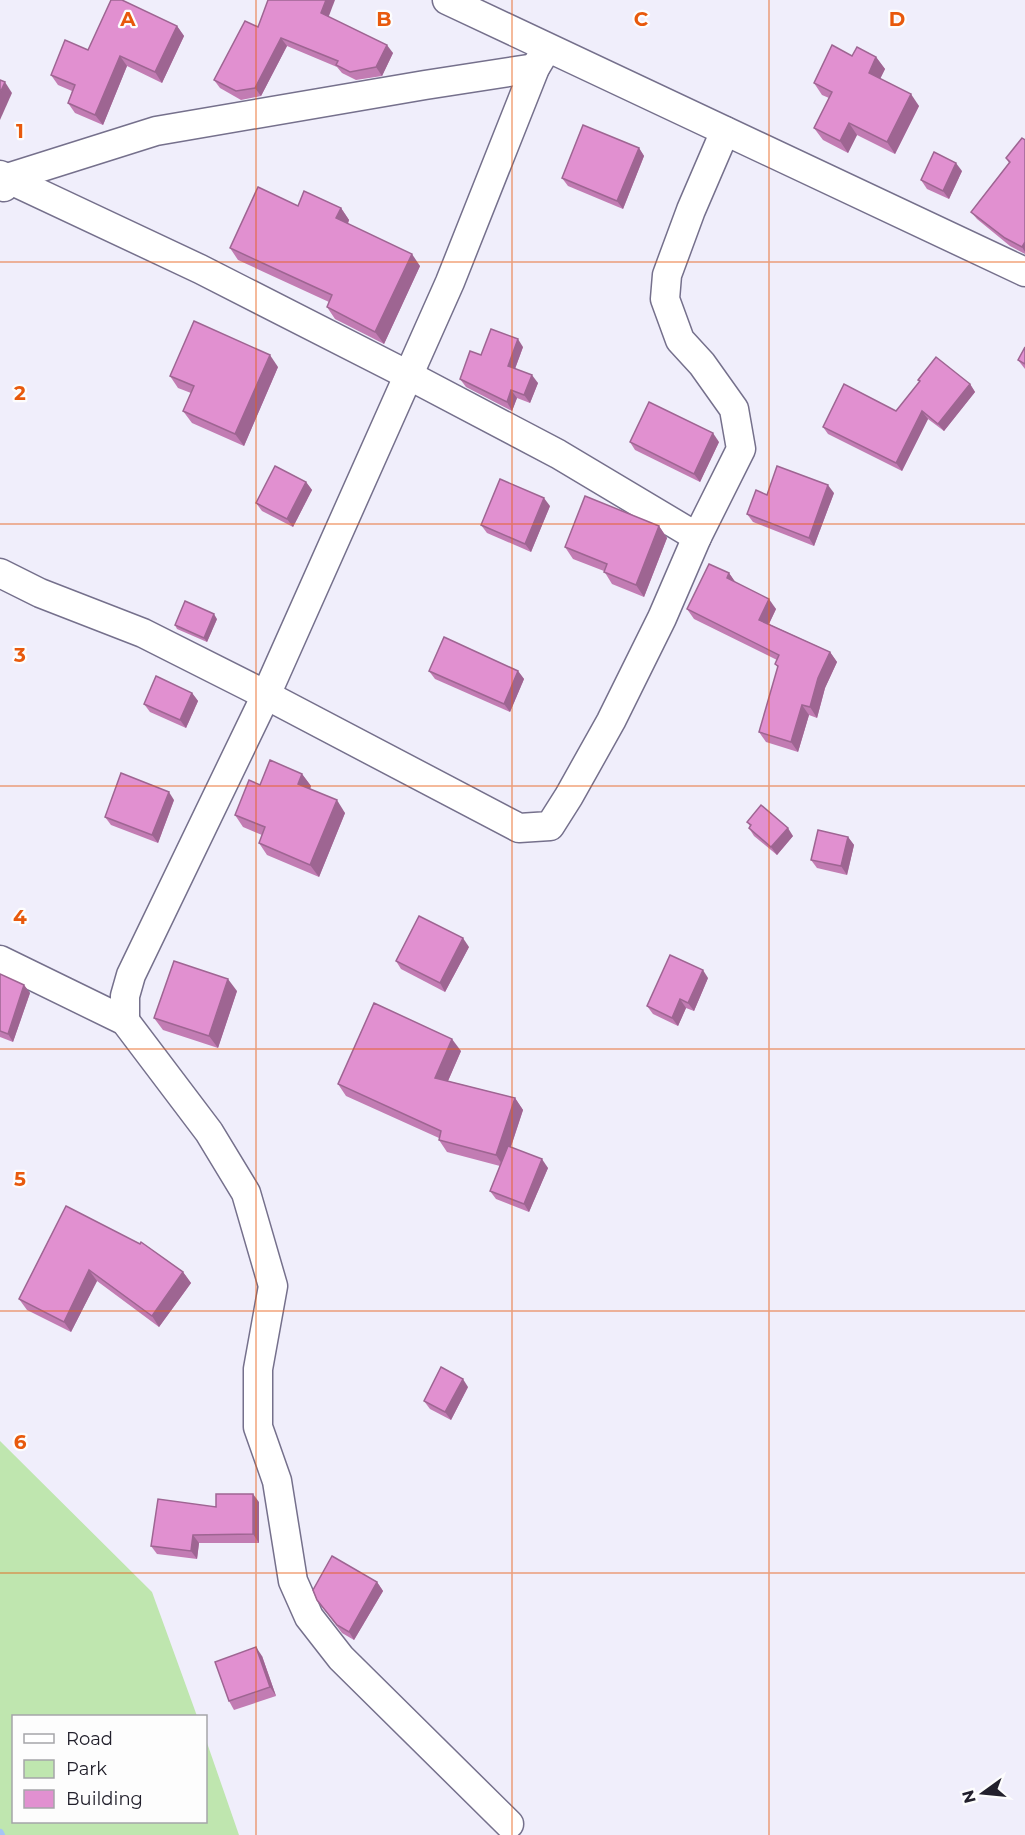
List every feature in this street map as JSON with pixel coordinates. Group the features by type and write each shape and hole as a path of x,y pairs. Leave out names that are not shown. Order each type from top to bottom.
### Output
{"street":[{"path":"447,0 541,58 725,130 1025,272"},
{"path":"2,183 156,131 414,86 541,58"},
{"path":"125,1021 125,996 131,975 266,694 450,282 541,58"},
{"path":"0,573 40,593 144,633 266,694 519,828 550,826 611,721 741,449 734,409 702,364 680,340 665,299 667,275 691,210 725,130"},
{"path":"2,183 201,269 558,454 697,537"},
{"path":"0,960 125,1021 209,1132 246,1193 273,1286 258,1369 258,1427 278,1481 293,1581 309,1617 341,1658 509,1824"}],"green space":[{"path":"0,1441 152,1592 197,1715 12,1715 12,1823 207,1823 207,1743 239,1835 0,1835"}],"building":[{"path":"111,0 122,0 177,26 155,72 120,56 95,115 68,103 75,85 51,75 65,40 88,50"},
{"path":"268,0 326,0 321,13 387,45 376,67 350,72 336,65 338,61 281,38 255,88 236,91 214,80 245,21 258,27"},
{"path":"832,45 852,56 857,47 876,57 869,73 911,94 887,142 849,123 840,141 814,128 832,92 814,83"},
{"path":"0,80 5,82 0,93"},
{"path":"583,125 639,148 617,201 562,178"},
{"path":"1022,138 1025,140 1025,242 1022,247 1005,238 971,212 1010,162 1006,158"},
{"path":"934,152 956,163 943,191 921,180"},
{"path":"258,187 298,206 304,191 341,208 336,218 412,254 375,332 327,307 332,295 230,248"},
{"path":"194,321 270,355 235,434 183,411 194,386 170,376"},
{"path":"491,329 518,339 508,366 532,375 524,395 511,390 507,402 460,379 470,351 481,355"},
{"path":"1025,347 1025,364 1018,360"},
{"path":"936,357 970,384 938,424 922,411 896,463 823,427 844,384 896,411"},
{"path":"649,402 713,433 694,474 630,442"},
{"path":"275,466 306,482 287,519 256,503"},
{"path":"777,466 828,485 809,538 747,514 756,490 767,495"},
{"path":"500,479 544,498 525,544 481,525"},
{"path":"585,496 659,526 636,585 604,572 607,564 565,547"},
{"path":"709,564 729,573 727,578 769,599 759,620 830,652 818,678 810,707 802,705 791,742 759,732 779,655 687,609"},
{"path":"185,601 214,614 204,638 175,625"},
{"path":"444,637 518,671 504,704 429,671"},
{"path":"156,676 192,693 180,720 144,704"},
{"path":"270,760 302,774 298,784 337,800 310,865 259,843 265,827 235,815 249,780 260,785"},
{"path":"121,773 169,792 152,835 105,817"},
{"path":"761,805 788,828 771,847 749,828 751,825 747,822"},
{"path":"818,830 848,837 841,866 811,860"},
{"path":"419,916 463,938 440,983 396,961"},
{"path":"670,955 703,970 688,1003 680,999 672,1018 647,1006"},
{"path":"174,961 228,979 209,1036 154,1018"},
{"path":"0,974 24,985 8,1034 0,1031"},
{"path":"374,1003 452,1039 435,1078 515,1098 496,1155 439,1140 441,1131 338,1084"},
{"path":"508,1146 542,1159 524,1204 490,1191"},
{"path":"66,1206 140,1244 141,1242 183,1272 152,1316 89,1270 64,1322 19,1299"},
{"path":"441,1367 463,1379 445,1412 424,1401"},
{"path":"216,1494 253,1494 253,1534 193,1535 191,1551 151,1546 158,1499 216,1507"},
{"path":"332,1556 377,1582 349,1632 337,1625 317,1600 313,1590"},
{"path":"256,1647 270,1687 229,1701 215,1662"}]}
